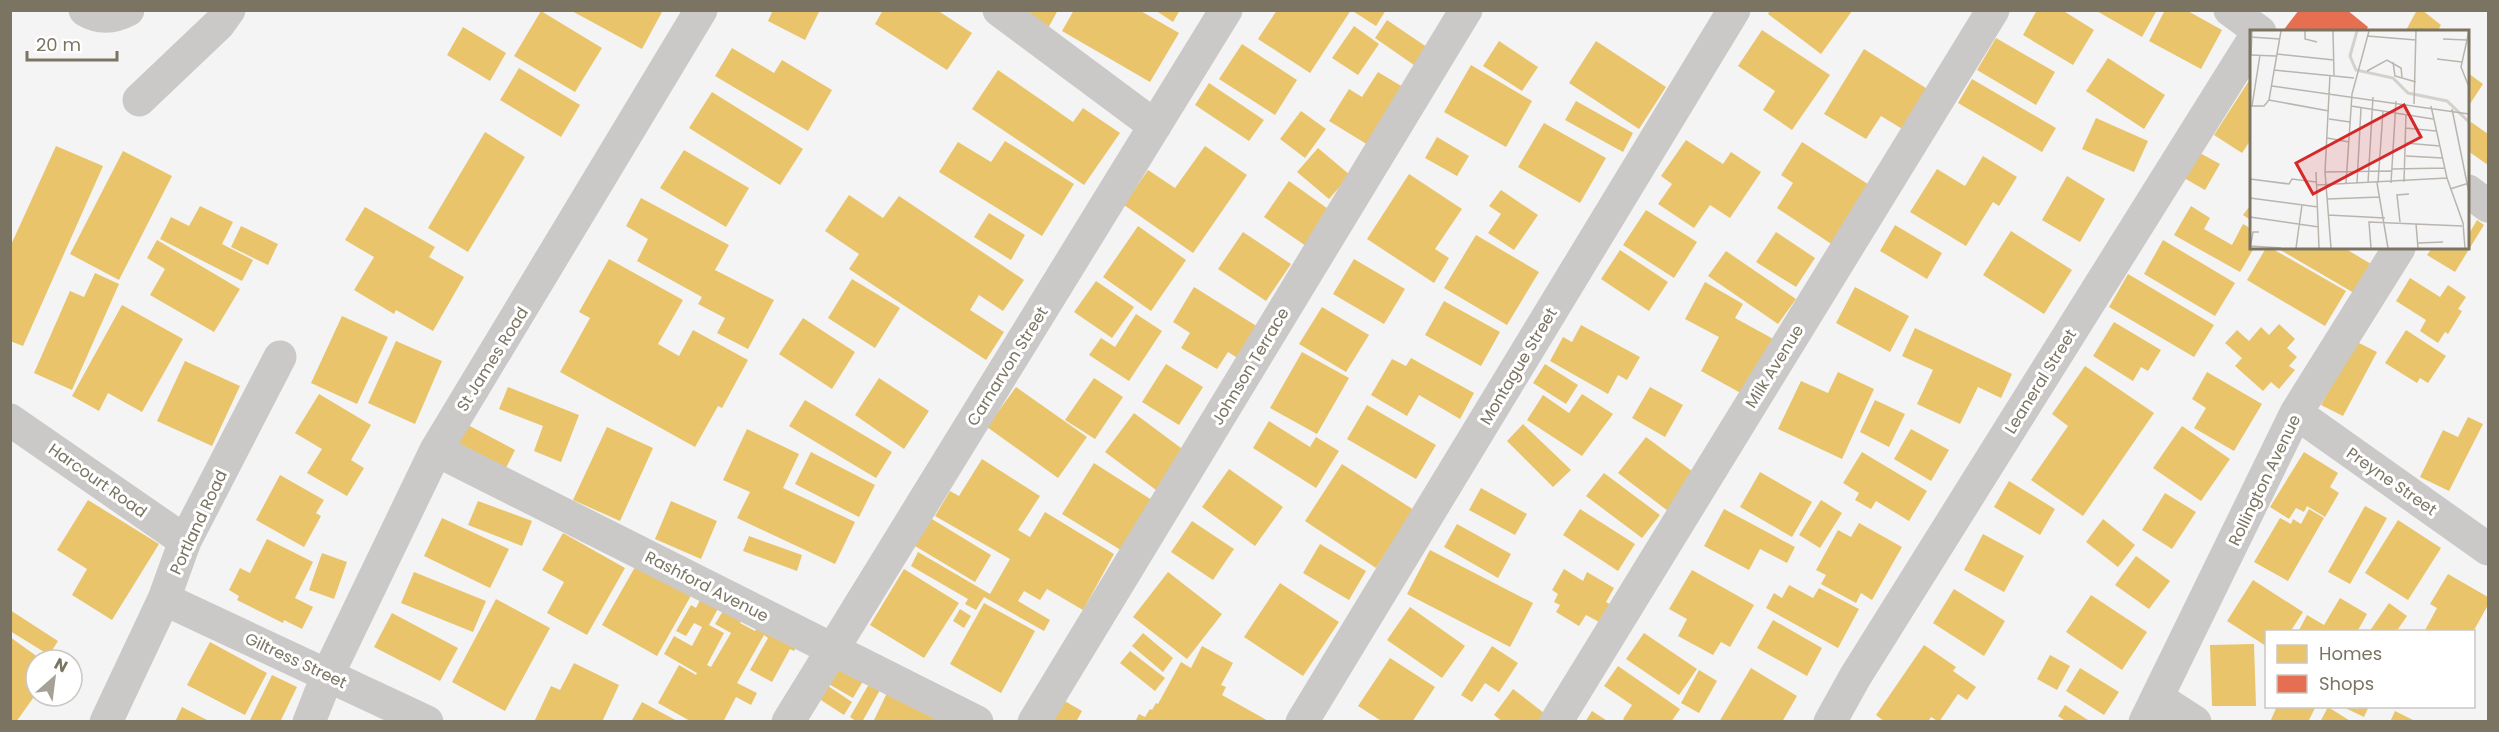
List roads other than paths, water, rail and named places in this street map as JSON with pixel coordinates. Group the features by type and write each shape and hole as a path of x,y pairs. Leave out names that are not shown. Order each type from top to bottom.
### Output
{"street":[{"path":"85,10 95,17 112,17 128,10"},
{"path":"139,100 219,24 229,10"},
{"name":"St James Road","path":"309,722 328,674 436,450 701,10"},
{"path":"999,10 1155,126"},
{"name":"Carnarvon Street","path":"788,722 1226,10"},
{"name":"Johnson Terrace","path":"1034,722 1466,10"},
{"name":"Montague Street","path":"1302,722 1734,10"},
{"name":"Milk Avenue","path":"1556,722 1993,10"},
{"path":"2230,10 2260,29"},
{"name":"Leaneral Street","path":"1830,722 1855,677 2250,45"},
{"path":"2469,192 2488,206"},
{"name":"Rollington Avenue","path":"2152,710 2296,413 2398,249"},
{"name":"Portland Road","path":"106,722 164,599 185,541 280,357"},
{"name":"Preyne Street","path":"2296,413 2488,549"},
{"name":"Harcourt Road","path":"10,420 185,541"},
{"name":"Rashford Avenue","path":"436,450 977,722"},
{"name":"Giltress Street","path":"164,599 427,722"},
{"path":"2152,710 2195,722"}]}
